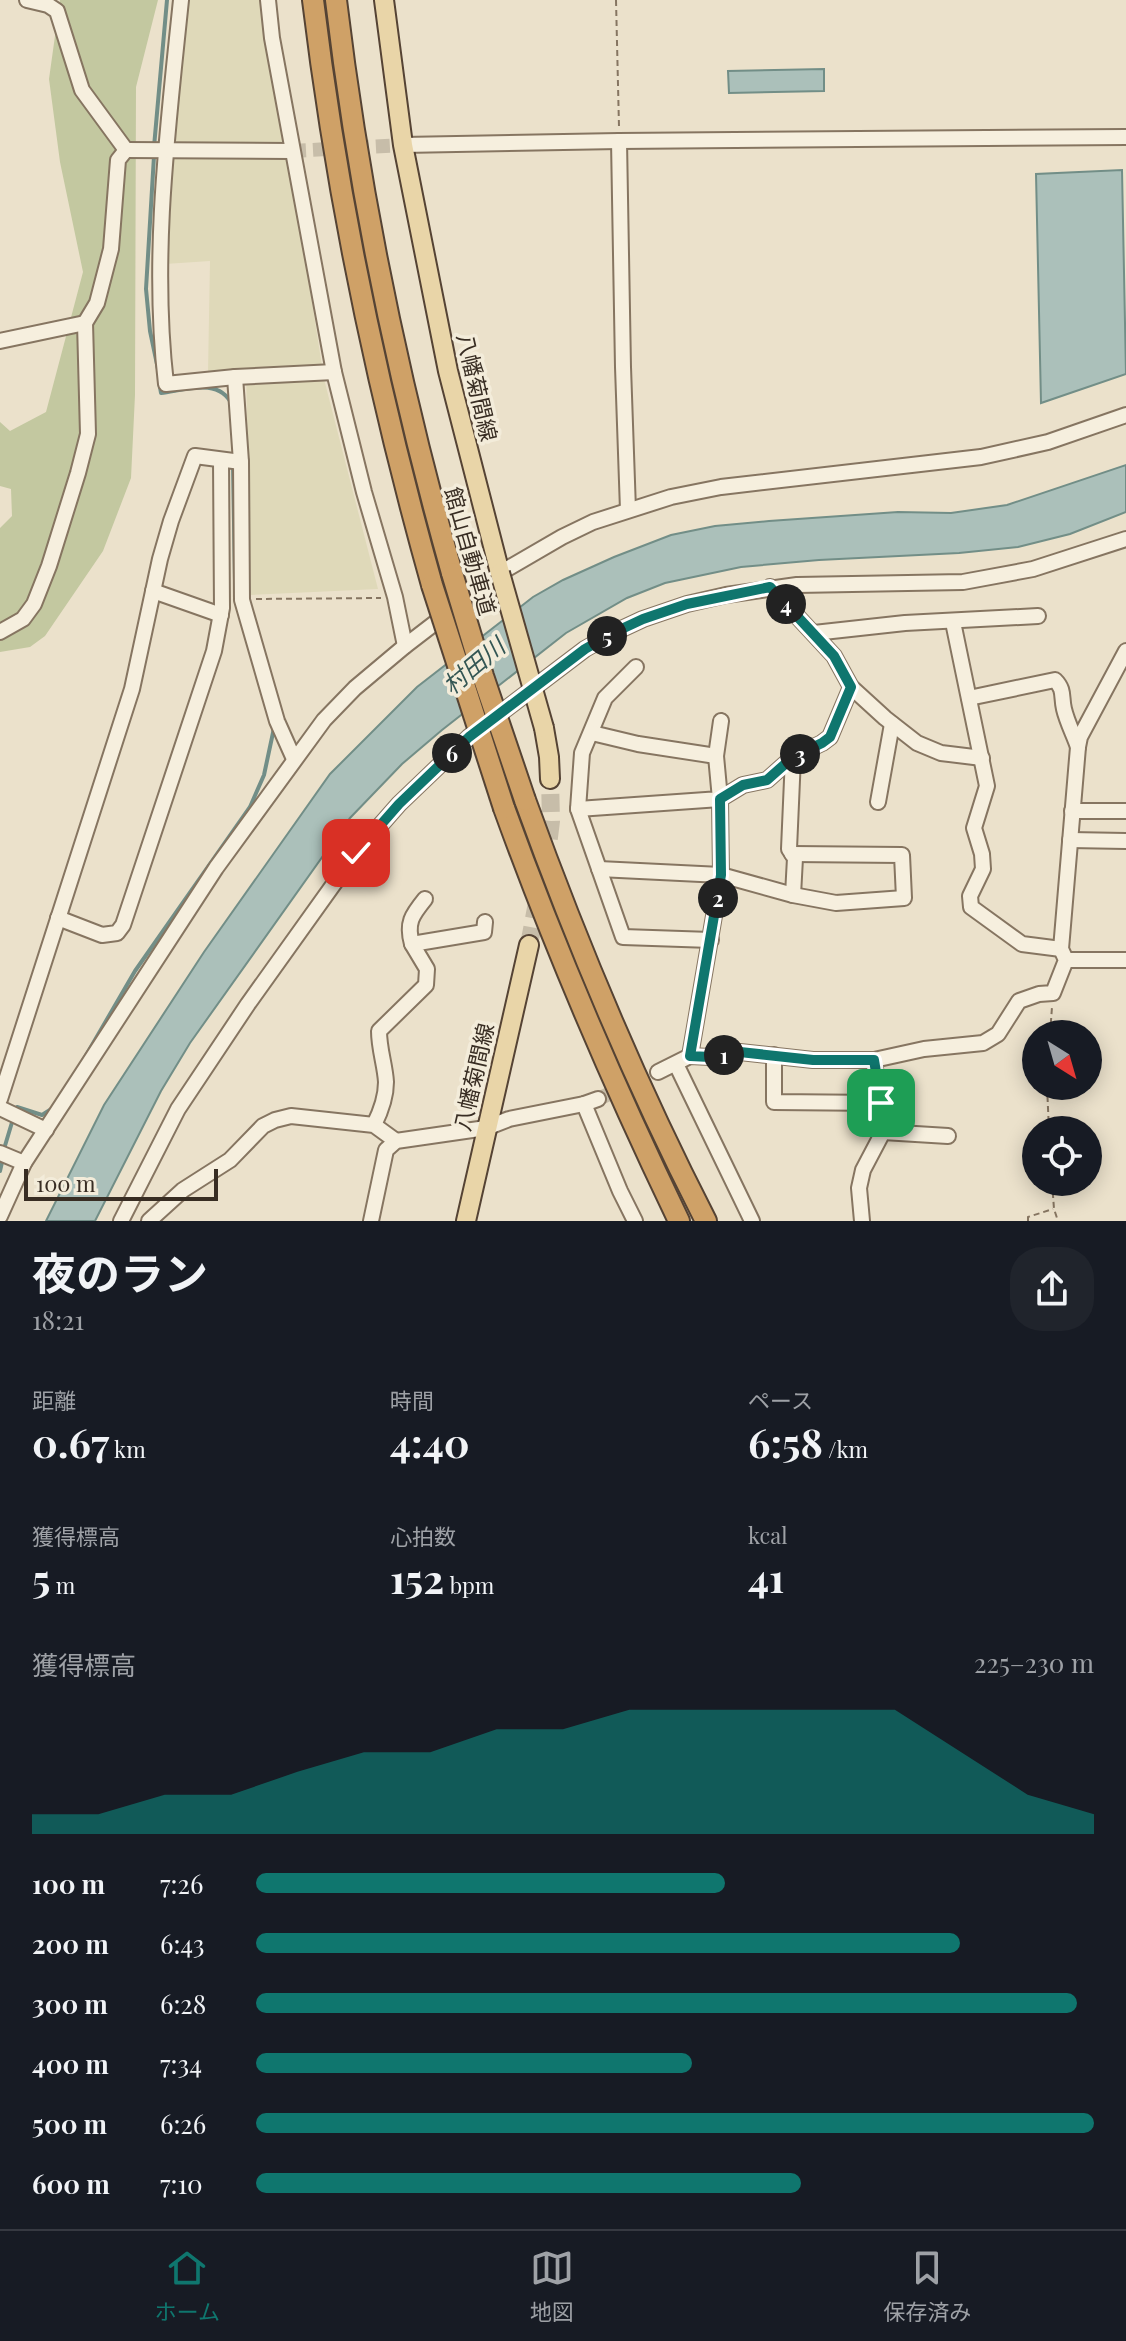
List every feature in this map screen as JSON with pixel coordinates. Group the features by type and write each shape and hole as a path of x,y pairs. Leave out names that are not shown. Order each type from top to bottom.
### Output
{"highway":[{"path":"313,0 339,182 364,316 396,453 432,585 504,808 554,942 679,1221"},
{"name":"館山自動車道","path":"336,0 361,177 386,308 417,446 483,676 525,800 608,1014 706,1221"}],"main road":[{"name":"八幡菊間線","path":"384,0 403,145 448,371 544,728 550,779"},
{"name":"八幡菊間線","path":"466,1221 529,945"}],"street":[{"path":"27,0 48,5 57,11 82,90 126,150"},
{"path":"181,0 165,149 159,287 166,384 334,372"},
{"path":"268,0 292,151 334,372 364,492 395,597 405,646"},
{"path":"403,145 1126,137"},
{"path":"619,141 628,510"},
{"path":"0,632 23,619 34,604 49,566 88,434 85,323 97,303 111,249 118,160 126,150 292,151"},
{"path":"0,341 85,323"},
{"path":"235,377 241,462 242,600 277,721 294,759"},
{"path":"0,1216 24,1163 216,868 324,720 405,646 500,573 562,537 628,510 671,497 721,487 981,457 1048,442 1126,415"},
{"path":"0,1099 132,689 171,521 195,456 241,462"},
{"path":"58,918 102,935 117,933 123,925 214,651 221,615 221,460"},
{"path":"121,1221 178,1109 239,1017 356,853 399,804 469,737 551,673 613,633 687,604 770,587 963,582 1033,569 1126,539"},
{"path":"770,587 834,656 851,687 892,724 917,743 941,753 982,758"},
{"path":"153,591 221,615"},
{"path":"814,633 905,623 1038,616"},
{"path":"953,622 987,786 974,828 983,869 970,896 971,907 1022,944 1063,954 1126,960"},
{"path":"658,1072 690,1056 710,1057 740,1052 813,1060 874,1060 924,1049 983,1043 998,1034 1019,1001 1053,993 1063,954 1080,737 1124,659"},
{"path":"636,667 605,698 582,753 578,809 623,937 711,940"},
{"path":"969,698 1055,680 1061,686 1063,707 1078,747"},
{"path":"578,809 720,799 743,785 767,780 793,757 830,737 851,687"},
{"path":"690,1056 721,875 716,756 721,721"},
{"path":"878,802 892,724"},
{"path":"592,733 638,744 716,756"},
{"path":"793,757 789,849 795,858 793,895"},
{"path":"1072,811 1126,811"},
{"path":"1070,840 1126,841"},
{"path":"599,869 721,875 836,903 904,898 902,855 792,854"},
{"path":"374,1125 381,1112 386,1083 379,1031 426,985 427,969 408,932 409,919 425,899"},
{"path":"412,944 484,932 485,922"},
{"path":"774,1055 774,1102 881,1103"},
{"path":"862,1221 859,1188 863,1170 883,1132 874,1060"},
{"path":"676,1064 752,1221"},
{"path":"371,1221 386,1150 396,1141 486,1128 509,1119 591,1101 620,1191 635,1221"},
{"path":"0,1108 46,1130"},
{"path":"149,1221 183,1190 230,1160 263,1126 275,1120 291,1116 374,1125 396,1141"},
{"path":"883,1132 948,1136"},
{"path":"0,1153 24,1163"}],"path":[{"path":"616,0 619,141"},
{"path":"242,600 395,597"},
{"path":"1051,1020 1053,993"},
{"path":"1053,1196 1058,1221"},
{"path":"1028,1221 1028,1217 1054,1209"}],"shaded area":[{"path":"184,0 265,0 324,379 378,589 251,595 246,369 208,373 210,261 165,264"}],"green space":[{"path":"60,0 158,0 136,87 135,395 131,478 103,551 45,636 30,647 0,652 0,528 12,516 11,489 0,486 0,422 10,431 46,412 83,272 60,162 49,79"}],"water":[{"path":"824,69 824,91 729,93 728,71"},
{"path":"1122,170 1126,374 1041,403 1036,174"},
{"name":"村田川","path":"1126,465 1126,512 1070,534 1018,547 959,553 741,567 665,583 627,598 566,633 402,764 350,818 190,1043 161,1091 95,1221 46,1221 104,1105 204,952 330,774 417,687 533,597 614,557 671,535 715,526 769,521 898,512 951,513 1007,505"}],"waterway":[{"path":"154,147 167,0"},
{"path":"154,156 146,289 158,369"},
{"path":"159,382 161,393 211,388 226,396 232,405"},
{"path":"233,465 235,580"},
{"path":"81,1064 135,971 250,807 264,775 274,728"},
{"path":"16,1111 17,1107 42,1115 53,1108"},
{"path":"4,1149 13,1119"},
{"path":"0,1171 3,1158"}],"tunnel":[{"path":"292,151 403,145"},
{"path":"529,945 548,845 550,779"},
{"path":"598,1099 658,1072"}],"route":[{"path":"356,853 399,804 469,737 585,649 643,619 687,604 770,587 834,656 851,687 830,737 793,757 767,780 743,785 720,799 721,875 690,1056 710,1057 740,1052 813,1060 874,1060 881,1103"}]}
